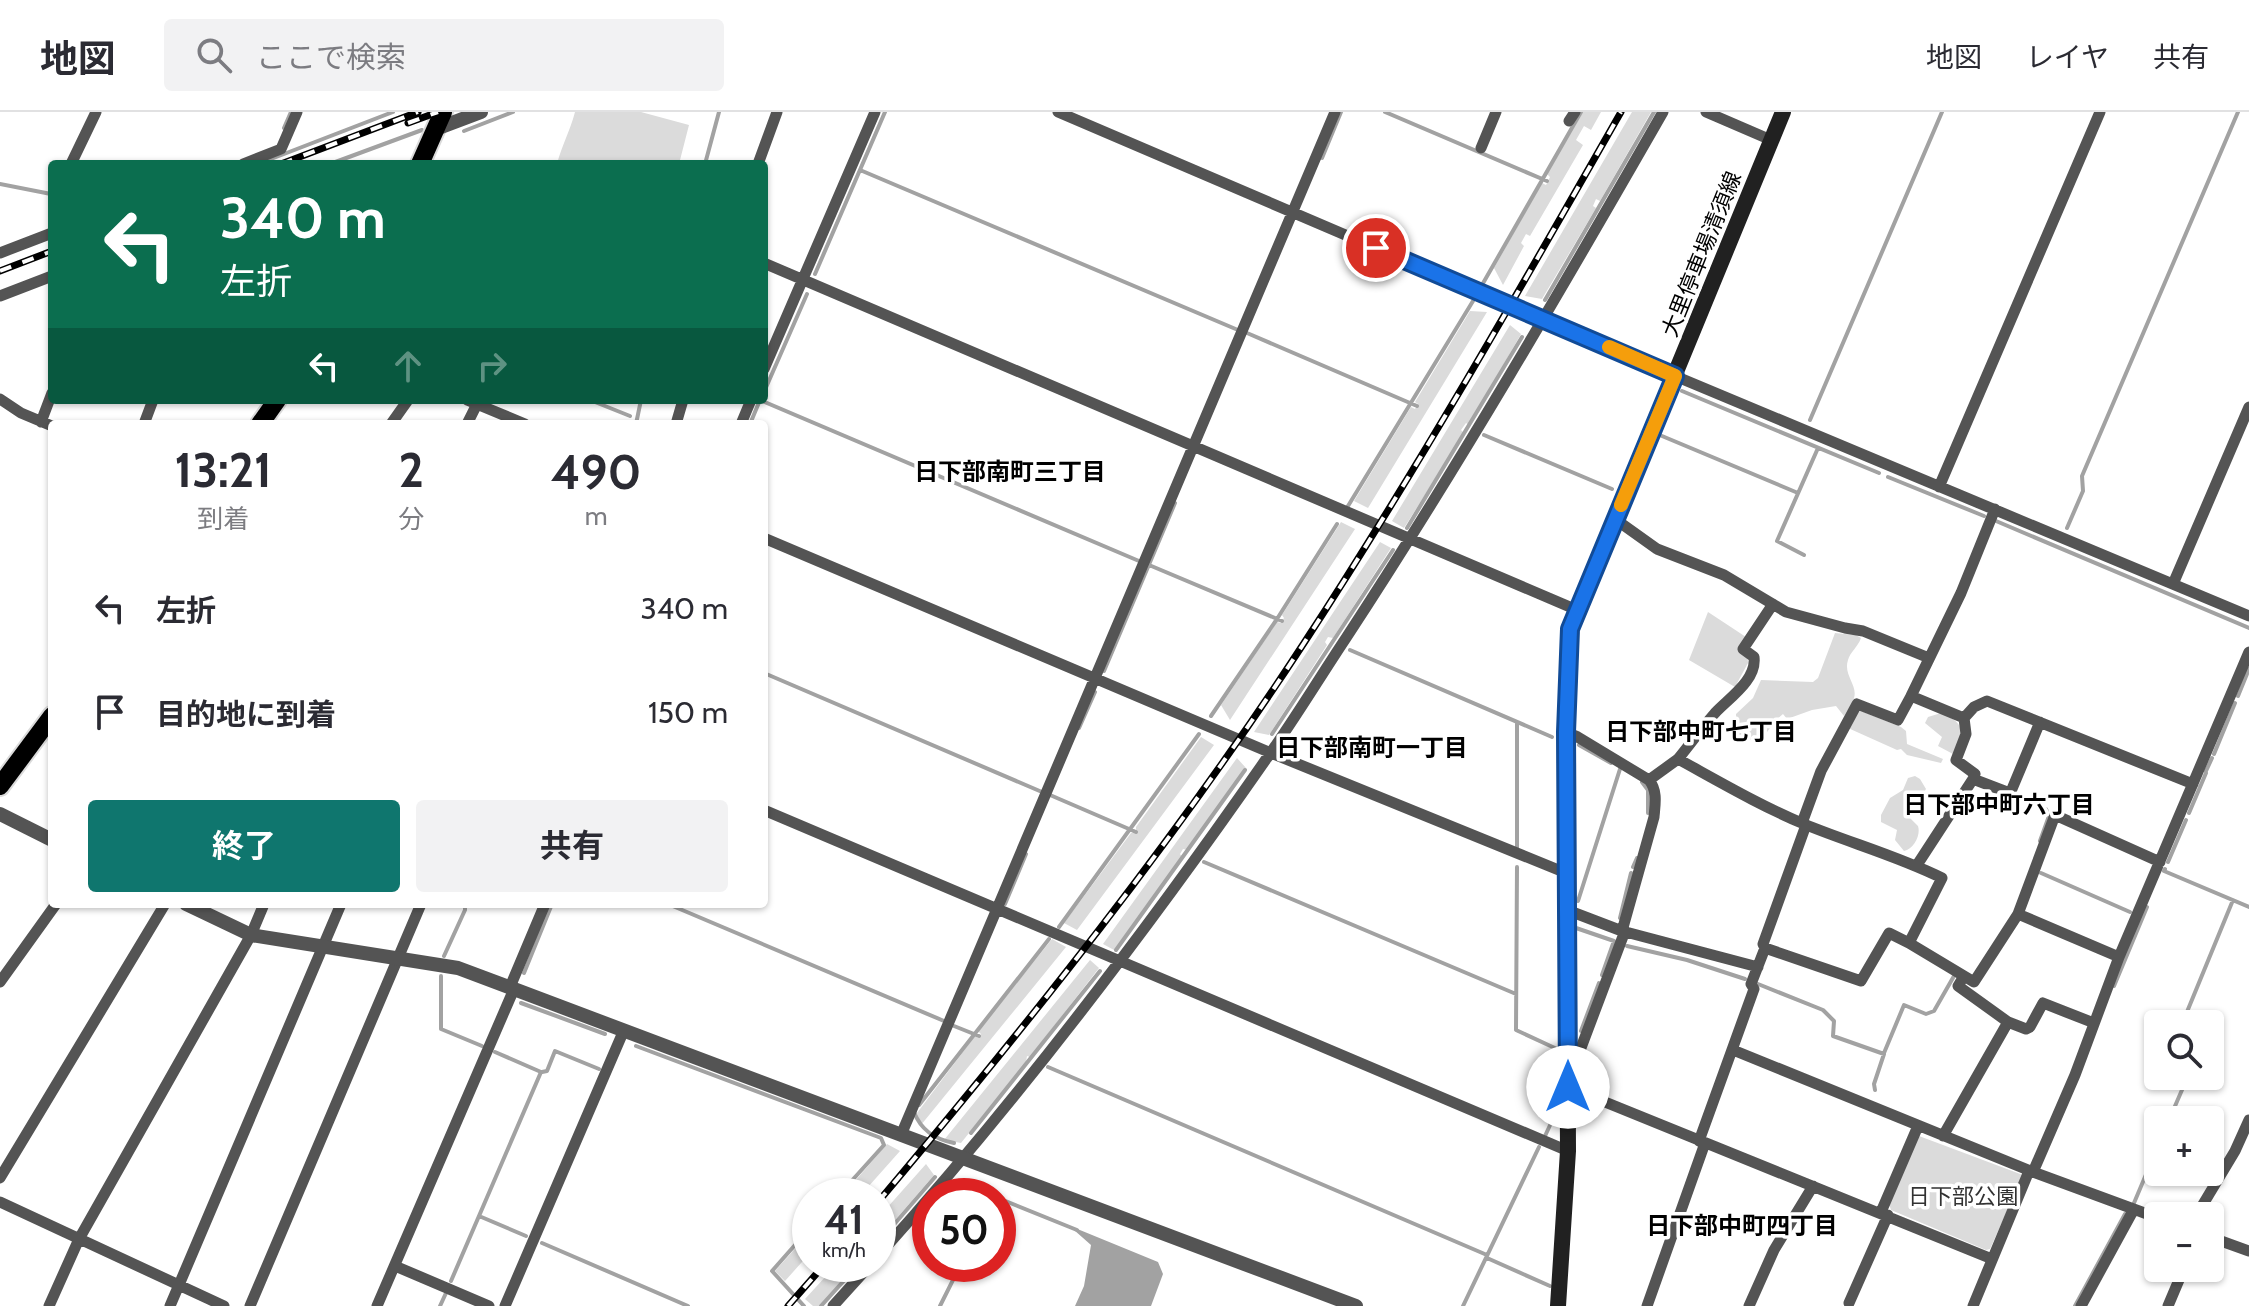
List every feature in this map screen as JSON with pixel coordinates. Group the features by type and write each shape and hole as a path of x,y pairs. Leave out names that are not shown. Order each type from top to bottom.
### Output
{"main road":[{"name":"大里停車場清須線","path":"1558,1306 1568,1151 1566,732 1570,629 1783,112"},
{"path":"422,160 440,121"},
{"path":"0,786 48,721"}],"street":[{"path":"73,160 96,112"},
{"path":"253,160 281,149 297,112"},
{"path":"440,121 481,112"},
{"path":"759,160 777,112"},
{"path":"768,360 875,112"},
{"path":"1058,112 1675,376 2249,616"},
{"path":"901,1135 1335,112"},
{"path":"1481,148 1496,112"},
{"path":"896,1235 963,1157 1120,961 1271,753 1410,540 1544,319 1663,112"},
{"path":"1706,112 1771,140"},
{"path":"1939,487 2100,112"},
{"path":"0,253 48,235"},
{"path":"768,265 1577,610"},
{"path":"0,296 48,278"},
{"path":"0,399 21,413 47,424 50,404"},
{"path":"477,404 515,420"},
{"path":"2173,584 2249,407"},
{"path":"1647,1306 1754,989 1751,984 1765,948 1763,944 1821,771 1857,704 1898,720 1961,593 1995,509"},
{"path":"1615,519 1657,549 1724,575 1804,618 1863,631 1929,658"},
{"path":"768,540 1271,753 1566,873"},
{"path":"1649,780 1678,759 1716,712 1737,693 1755,665 1754,657 1743,649 1773,604"},
{"path":"1973,1306 2249,652"},
{"path":"1911,696 1964,718"},
{"path":"1917,865 1973,779 1975,774 1956,760 1966,734 1964,718 1974,707 1987,701 2193,784"},
{"path":"1973,779 2007,792 2012,789 2040,722"},
{"path":"1566,732 1649,780 1654,786 1655,800 1654,817 1624,931 1568,1084 1702,1142 1992,1259"},
{"path":"1678,759 1753,801 1804,824 1917,865 1942,878 1909,943"},
{"path":"768,812 1568,1151"},
{"path":"0,814 48,838"},
{"path":"1765,948 1861,981 1889,933 1974,982 2018,914 2055,815 2160,862"},
{"path":"0,982 53,908"},
{"path":"0,1178 163,908"},
{"path":"194,908 251,935 458,968 1356,1306"},
{"path":"49,1306 79,1239 251,935 262,908"},
{"path":"170,1306 339,908"},
{"path":"250,1306 419,908"},
{"path":"377,1306 543,908"},
{"path":"1567,910 1624,931 1758,967"},
{"path":"2018,914 2119,957"},
{"path":"1964,976 1958,986 2008,1022 2026,1029 2043,1003 2094,1023"},
{"path":"1943,1136 2008,1022"},
{"path":"505,1306 624,1030"},
{"path":"1733,1050 2031,1171 2144,1213"},
{"path":"2204,1202 2235,1151 2249,1120"},
{"path":"1849,1303 1918,1126"},
{"path":"1749,1306 1774,1250 1813,1186"},
{"path":"0,1202 224,1306"},
{"path":"2081,1306 2134,1209"},
{"path":"2224,1242 2249,1251"},
{"path":"395,1266 489,1306"},
{"path":"833,1306 855,1282"},
{"path":"2168,1306 2178,1282"}],"green space":[{"path":"575,112 641,112 689,125 680,160 558,160"},
{"path":"1583,112 1601,112 1591,130 1584,126 1576,140 1583,145 1530,236 1526,234 1521,243 1524,246 1503,285 1494,268 1542,183 1546,185 1550,177 1547,174"},
{"path":"1632,112 1651,112 1600,201 1596,199 1593,206 1596,208 1542,299 1525,296"},
{"path":"1470,311 1487,312 1368,508 1354,501 1411,407 1415,409 1418,404 1415,402"},
{"path":"1510,325 1521,334 1469,425 1466,423 1461,430 1464,433 1404,528 1392,521"},
{"path":"1341,522 1355,529 1230,720 1221,705 1277,622 1281,623 1282,615"},
{"path":"1380,542 1391,548 1333,638 1328,637 1327,645 1269,735 1254,732"},
{"path":"1708,612 1746,637 1748,663 1735,687 1689,660"},
{"path":"1835,633 1861,638 1848,660 1847,670 1855,693 1844,716 1836,706 1787,719 1783,714 1759,739 1737,735 1736,714 1753,698 1761,680 1813,682 1818,678"},
{"path":"1857,712 1901,727 1906,731 1907,744 1943,759 1941,763 1907,755 1901,749 1897,750 1848,728"},
{"path":"1941,713 1959,725 1959,739 1953,754 1938,746 1942,737 1925,723 1928,717"},
{"path":"1201,737 1214,745 1077,930 1064,923 1131,833 1136,832 1136,827"},
{"path":"1237,758 1246,768 1188,850 1183,849 1182,857 1114,950 1103,944"},
{"path":"1915,776 1926,789 1909,817 1918,826 1918,837 1911,848 1904,851 1895,840 1897,830 1881,822 1881,815 1890,798 1903,790 1908,778"},
{"path":"1052,939 1066,947 921,1125 917,1113 975,1036 979,1038 981,1034 978,1031"},
{"path":"1090,960 1099,968 961,1143 944,1140"},
{"name":"日下部公園","path":"1919,1136 2023,1175 1990,1249 1891,1210 1889,1204"},
{"path":"887,1144 900,1151 876,1178 858,1178"},
{"path":"926,1164 934,1175 931,1178 914,1178"},
{"path":"912,1180 912,1201 896,1219 896,1198"},
{"path":"792,1252 792,1273 785,1281 775,1271"},
{"path":"821,1282 842,1282 820,1306 813,1306 805,1299"}],"shaded area":[{"path":"1075,1228 1158,1262 1163,1274 1151,1306 1075,1306 1084,1286 1091,1245"}],"waterway":[{"path":"284,128 291,112"},
{"path":"268,160 393,112"},
{"path":"464,131 513,112"},
{"path":"706,160 719,112"},
{"path":"815,274 885,112"},
{"path":"1322,158 1341,112"},
{"path":"1385,112 1547,181"},
{"path":"1482,285 1581,112"},
{"path":"1545,300 1654,112"},
{"path":"1810,420 1942,112"},
{"path":"2067,528 2083,491 2082,476 2238,112"},
{"path":"341,160 422,130"},
{"path":"860,170 1238,330"},
{"path":"0,184 48,193"},
{"path":"768,383 807,294"},
{"path":"1348,506 1473,301"},
{"path":"1247,333 1417,406"},
{"path":"1407,528 1522,337"},
{"path":"1682,391 1879,473"},
{"path":"768,403 1139,561"},
{"path":"600,404 630,416"},
{"path":"637,420 640,404"},
{"path":"752,420 758,404"},
{"path":"1484,435 1612,489"},
{"path":"1662,436 1798,493"},
{"path":"1804,555 1777,541 1818,448"},
{"path":"1888,477 1984,516"},
{"path":"1104,671 1175,503"},
{"path":"1996,521 2249,628"},
{"path":"1211,716 1337,524"},
{"path":"1272,734 1393,550"},
{"path":"1149,565 1282,621"},
{"path":"1350,650 1552,737"},
{"path":"2238,696 2249,669"},
{"path":"768,675 1042,792"},
{"path":"1079,728 1095,692"},
{"path":"2214,754 2235,703"},
{"path":"1517,722 1517,848"},
{"path":"1059,927 1199,734"},
{"path":"1579,745 1611,763"},
{"path":"2206,771 2212,758"},
{"path":"1578,901 1620,769"},
{"path":"1116,950 1245,770"},
{"path":"2189,813 2206,773"},
{"path":"1642,782 1648,790 1648,813"},
{"path":"1050,795 1136,832"},
{"path":"2013,795 2046,809 2049,816 2040,841"},
{"path":"2168,862 2186,820"},
{"path":"1005,904 1026,854"},
{"path":"1633,867 1637,858"},
{"path":"1204,862 1516,994"},
{"path":"1517,867 1516,1030 1557,1049"},
{"path":"2165,869 2249,907"},
{"path":"1620,918 1631,873"},
{"path":"2041,873 2130,912"},
{"path":"2188,1010 2233,900"},
{"path":"2114,986 2147,907"},
{"path":"444,956 465,908"},
{"path":"524,973 550,908"},
{"path":"677,908 944,1021"},
{"path":"1576,928 1614,941 1602,975"},
{"path":"919,1105 1049,939"},
{"path":"1627,946 1687,960 1745,979"},
{"path":"971,1133 1100,971"},
{"path":"441,976 441,1029 482,1046"},
{"path":"1884,1053 1904,1005 1926,1014 1934,1011 1954,976"},
{"path":"1581,1031 1599,983"},
{"path":"1758,984 1823,1010 1834,1021 1833,1036 1884,1054 1874,1084 1875,1090"},
{"path":"521,1003 605,1034"},
{"path":"954,1026 979,1036"},
{"path":"636,1046 881,1138 884,1145 854,1178"},
{"path":"542,1072 547,1071 555,1051 599,1069"},
{"path":"451,1281 541,1072 495,1052"},
{"path":"1048,1067 1487,1255"},
{"path":"2175,1106 2182,1090"},
{"path":"1545,1136 1558,1108"},
{"path":"914,1112 929,1133 954,1143"},
{"path":"1463,1306 1539,1147"},
{"path":"896,1222 935,1177"},
{"path":"2134,1203 2144,1179"},
{"path":"1016,1205 1077,1230"},
{"path":"2075,1306 2125,1214"},
{"path":"479,1216 526,1236"},
{"path":"542,1243 688,1306"},
{"path":"792,1248 772,1271 804,1306"},
{"path":"1487,1258 1550,1286"},
{"path":"821,1306 843,1282"},
{"path":"940,1306 952,1282"},
{"path":"440,1306 446,1293"}],"railway":[{"path":"292,160 418,112"},
{"path":"408,123 438,112"},
{"path":"896,1180 1100,929 1255,716 1346,578 1427,446 1621,112"},
{"path":"0,271 48,253"},
{"path":"788,1306 809,1282"}],"slow traffic":[{"path":"1609,347 1675,376 1621,505"}],"district":[{"name":"日下部南町三丁目","path":"1010,472"},
{"name":"日下部中町七丁目","path":"1701,732"},
{"name":"日下部南町一丁目","path":"1372,748"},
{"name":"日下部中町六丁目","path":"1999,805"},
{"name":"日下部中町四丁目","path":"1742,1226"}],"route":[{"path":"1376,248 1675,376 1570,629 1566,732 1568,1087"}]}
